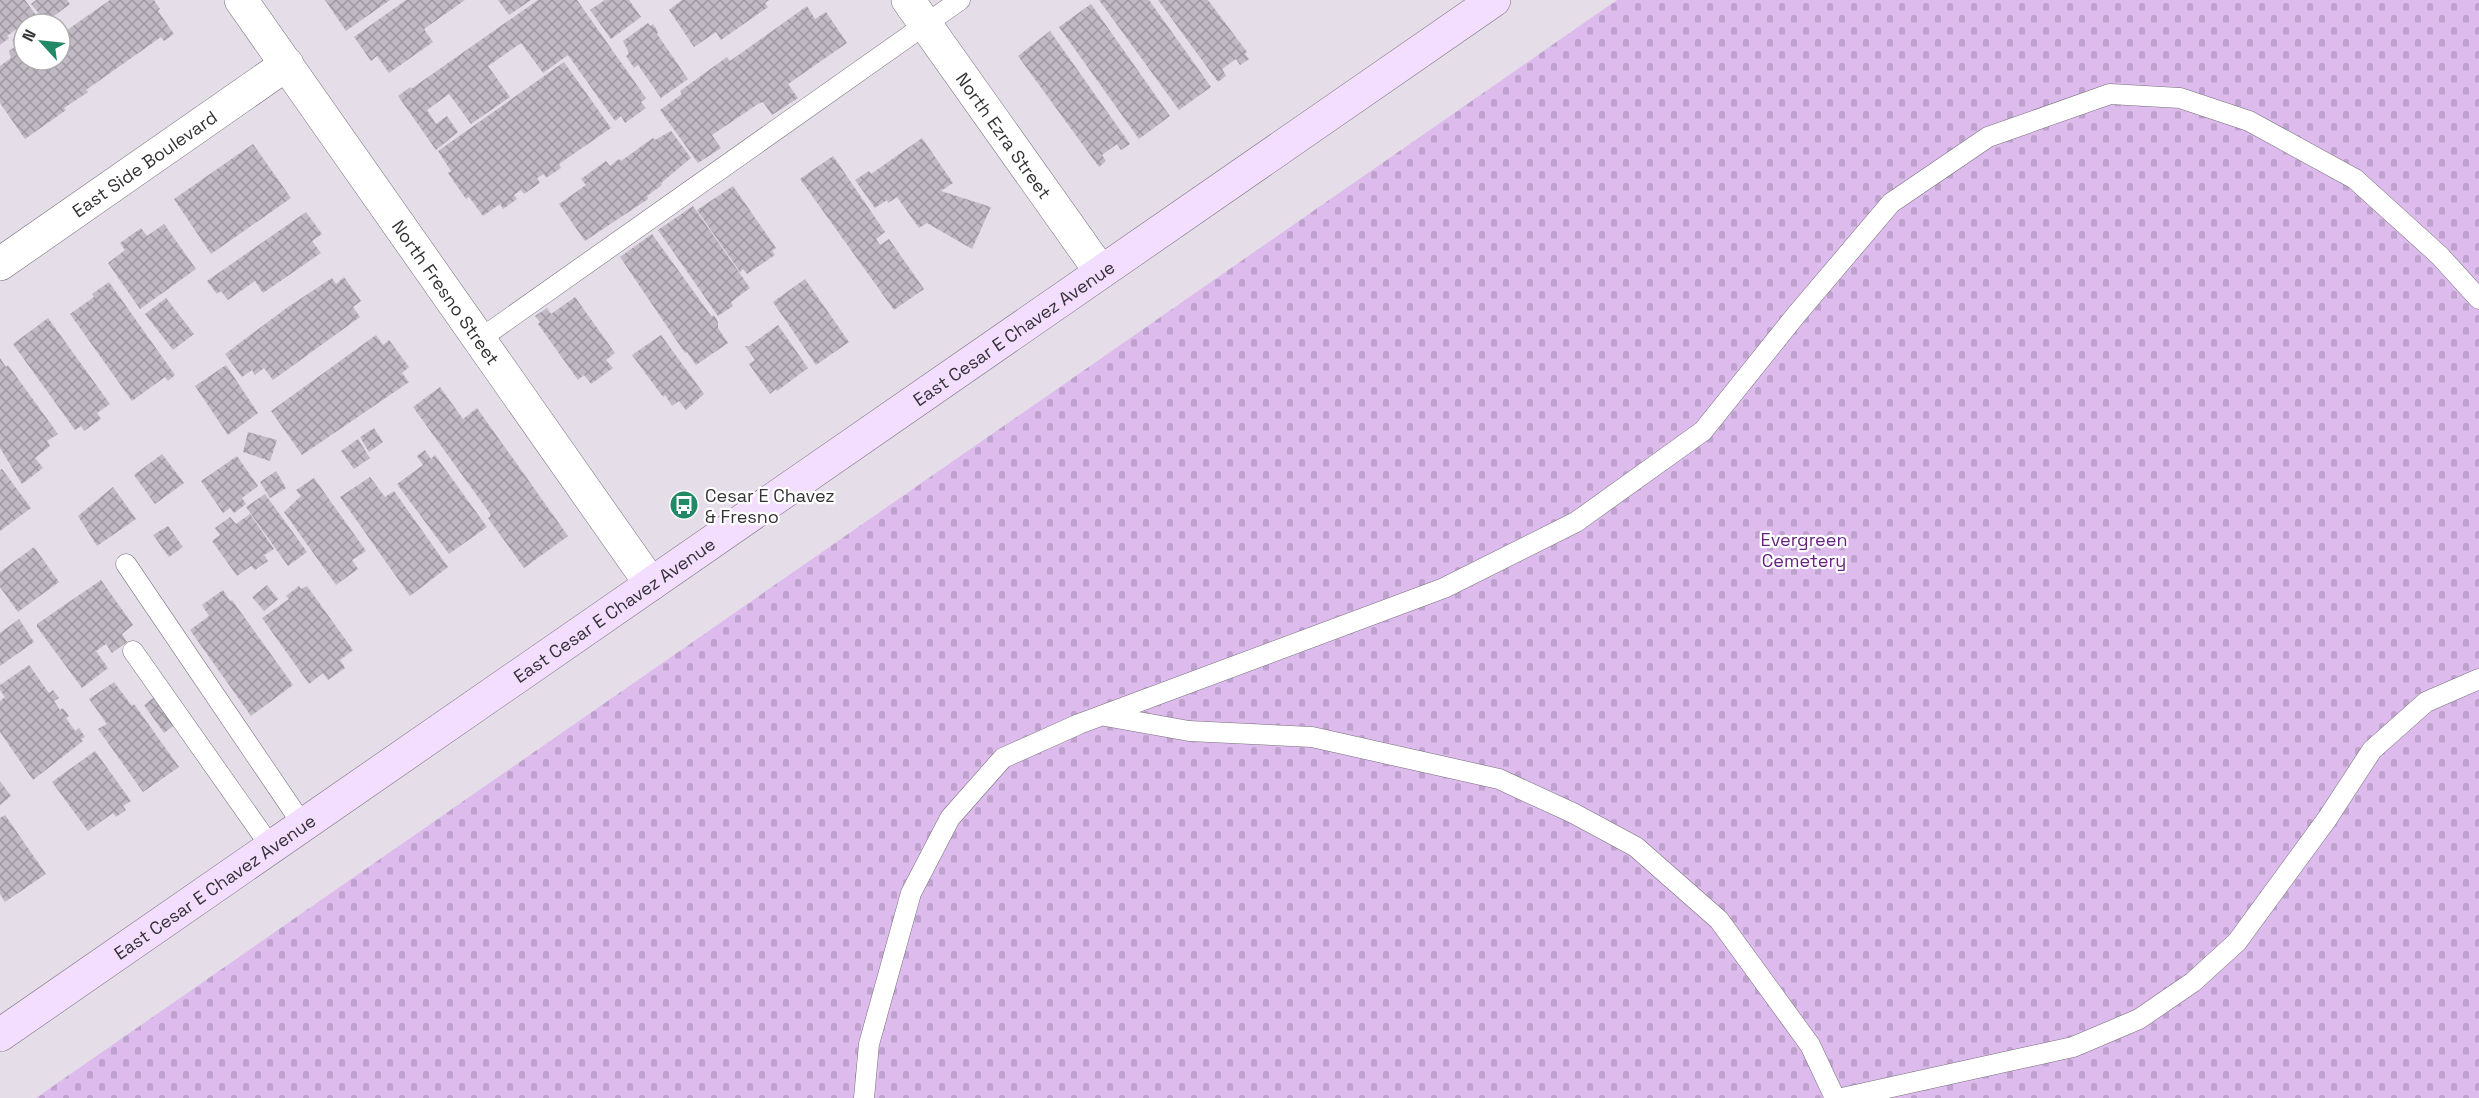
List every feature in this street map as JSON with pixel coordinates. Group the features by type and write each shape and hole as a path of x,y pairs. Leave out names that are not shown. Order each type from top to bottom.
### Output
{"main road":[{"name":"East Cesar E Chavez Avenue","path":"0,1035 1494,0"}],"street":[{"name":"North Fresno Street","path":"241,0 651,584"},
{"name":"North Ezra Street","path":"917,12 1101,272"},
{"name":"East Side Boulevard","path":"0,264 287,64"}],"lane":[{"path":"480,339 917,12 960,0"},
{"path":"864,1098 869,1044 911,893 950,818 1003,758 1102,716 1444,588 1576,522 1702,431 1796,315 1891,204 1988,137 2110,94 2180,98 2248,121 2355,179 2440,256 2479,299"},
{"path":"126,564 303,825"},
{"path":"134,651 271,847"},
{"path":"1842,1098 2073,1047 2139,1020 2193,982 2237,942 2327,819 2372,750 2426,702 2479,679"},
{"path":"1102,716 1189,731 1312,737 1499,779 1573,813 1636,847 1719,920 1810,1045 1835,1098"}],"green space":[{"name":"Evergreen Cemetery","path":"1617,0 2479,0 2479,1098 36,1098"}],"building":[{"path":"0,0 25,0 34,12 12,12 12,32 0,45"},
{"path":"36,0 67,0 70,4 59,12 38,12 31,4"},
{"path":"110,0 154,0 160,9 158,11 174,34 164,41 161,37 86,90 88,92 64,108 66,110 25,139 0,103 0,66 11,58 9,51 12,49 12,72 72,72 72,27"},
{"path":"325,0 390,0 346,31"},
{"path":"406,0 465,0 424,29 433,42 389,73 377,56 371,61 354,37"},
{"path":"498,0 531,0 509,15"},
{"path":"538,0 577,0 646,98 641,102 646,108 625,123 621,116 615,121 568,55 543,73 521,43 488,66 510,97 471,124 449,94 427,110 436,124 447,116 458,132 436,150 398,96"},
{"path":"605,0 629,0 641,17 611,39 590,10"},
{"path":"682,0 769,0 765,3 768,7 721,40 716,32 694,47 669,10"},
{"path":"1099,0 1149,0 1211,87 1179,110"},
{"path":"1158,0 1208,0 1247,52 1245,54 1249,59 1240,65 1236,59 1222,69 1226,76 1218,82"},
{"path":"1091,4 1170,116 1139,139 1059,27"},
{"path":"807,6 815,19 826,12 847,43 788,84 798,98 772,115 763,102 758,104 712,135 721,148 698,163 660,110 682,94 680,91 727,57 730,61"},
{"path":"648,23 650,26 653,24 657,34 688,79 661,98 638,65 634,68 626,56 629,53 623,41"},
{"path":"1050,31 1130,144 1121,150 1117,144 1102,155 1106,161 1099,167 1018,56"},
{"path":"564,62 611,128 559,164 561,168 546,178 544,174 537,178 540,183 524,194 521,190 514,195 517,199 503,209 500,204 483,216 469,197 466,199 448,173 451,171 438,151"},
{"path":"671,131 691,158 647,196 648,199 585,241 559,204 586,185 581,179 606,161 610,166 619,159 621,161 653,138 655,140"},
{"path":"922,138 953,183 941,191 991,207 972,249 927,223 919,228 897,197 875,208 855,180 869,171 871,174"},
{"path":"253,144 291,198 211,254 174,199"},
{"path":"833,156 885,232 876,239 880,245 889,239 924,289 894,310 800,179"},
{"path":"733,186 776,248 772,251 775,255 747,274 743,269 740,272 697,210"},
{"path":"693,206 750,288 731,302 733,306 718,316 658,230"},
{"path":"306,212 322,234 312,241 321,253 263,293 255,281 228,300 221,291 217,294 207,281"},
{"path":"164,224 196,269 140,309 108,263 125,250 120,243 141,228 147,236"},
{"path":"652,234 712,317 714,315 718,328 728,343 696,365 687,352 685,353 620,257"},
{"path":"344,277 361,301 353,307 360,317 273,380 264,368 255,375 252,370 242,377 225,354 288,307 332,278 336,284"},
{"path":"805,279 849,342 816,365 773,302"},
{"path":"109,282 175,375 168,381 165,377 132,401 70,314 94,297 92,294"},
{"path":"575,297 615,353 606,360 613,368 591,384 584,375 578,380 538,324 540,322 535,316 547,308 551,314"},
{"path":"166,298 194,334 173,350 145,314"},
{"path":"48,318 110,404 97,413 101,419 84,431 81,426 75,430 13,344"},
{"path":"778,325 808,368 770,394 749,364 755,360 745,346 749,346"},
{"path":"376,335 383,345 389,340 409,367 402,373 409,382 302,455 271,411"},
{"path":"661,335 704,394 686,410 679,401 672,406 665,395 663,397 632,355"},
{"path":"0,358 6,367 8,365 58,434 47,441 50,446 35,458 43,468 22,484 0,448"},
{"path":"226,365 258,413 228,435 195,386"},
{"path":"440,387 463,419 477,408 568,536 524,568 488,518 491,515 413,407"},
{"path":"374,428 383,442 369,452 360,437"},
{"path":"248,432 277,440 270,461 243,452"},
{"path":"358,439 370,458 354,469 341,451"},
{"path":"425,450 431,459 435,455 487,527 449,554 397,484 423,465 417,456"},
{"path":"162,454 184,483 155,504 134,475"},
{"path":"237,456 258,486 242,498 246,504 234,513 230,508 223,513 201,481"},
{"path":"2,469 31,508 0,531 0,470"},
{"path":"276,471 286,488 270,498 260,482"},
{"path":"370,477 385,497 394,491 448,567 410,596 340,497"},
{"path":"314,478 366,551 352,560 358,569 336,585 284,512 301,496 296,490"},
{"path":"113,487 136,519 97,546 78,516"},
{"path":"265,494 307,552 288,566 246,507"},
{"path":"250,514 274,549 264,555 268,561 255,570 251,566 237,576 212,541 220,535 215,528 230,517 236,524"},
{"path":"168,526 183,547 169,557 153,535"},
{"path":"34,547 59,582 18,612 0,587 0,572"},
{"path":"101,580 133,625 122,634 127,642 112,653 106,644 96,651 108,668 82,688 37,624"},
{"path":"267,585 278,599 264,611 252,597"},
{"path":"299,586 301,589 307,586 353,650 340,660 345,668 328,680 323,673 309,684 262,618 289,599 286,596"},
{"path":"223,590 293,685 251,716 190,630 209,616 202,605"},
{"path":"19,619 34,642 0,666 0,633"},
{"path":"29,665 49,693 53,690 59,698 54,701 60,710 63,708 69,716 66,718 75,731 79,728 85,737 81,739 83,741 33,780 0,732 0,701 5,697 0,690 0,685"},
{"path":"114,682 132,706 134,704 179,767 143,792 98,729 107,724 89,699"},
{"path":"161,692 181,720 164,733 144,705"},
{"path":"95,751 131,801 123,806 126,810 116,817 113,813 88,831 52,782"},
{"path":"0,781 11,796 0,805"},
{"path":"5,815 46,874 5,902 0,894 0,818"}],"place":[{"name":"Cesar E Chavez & Fresno","path":"684,505"}]}
